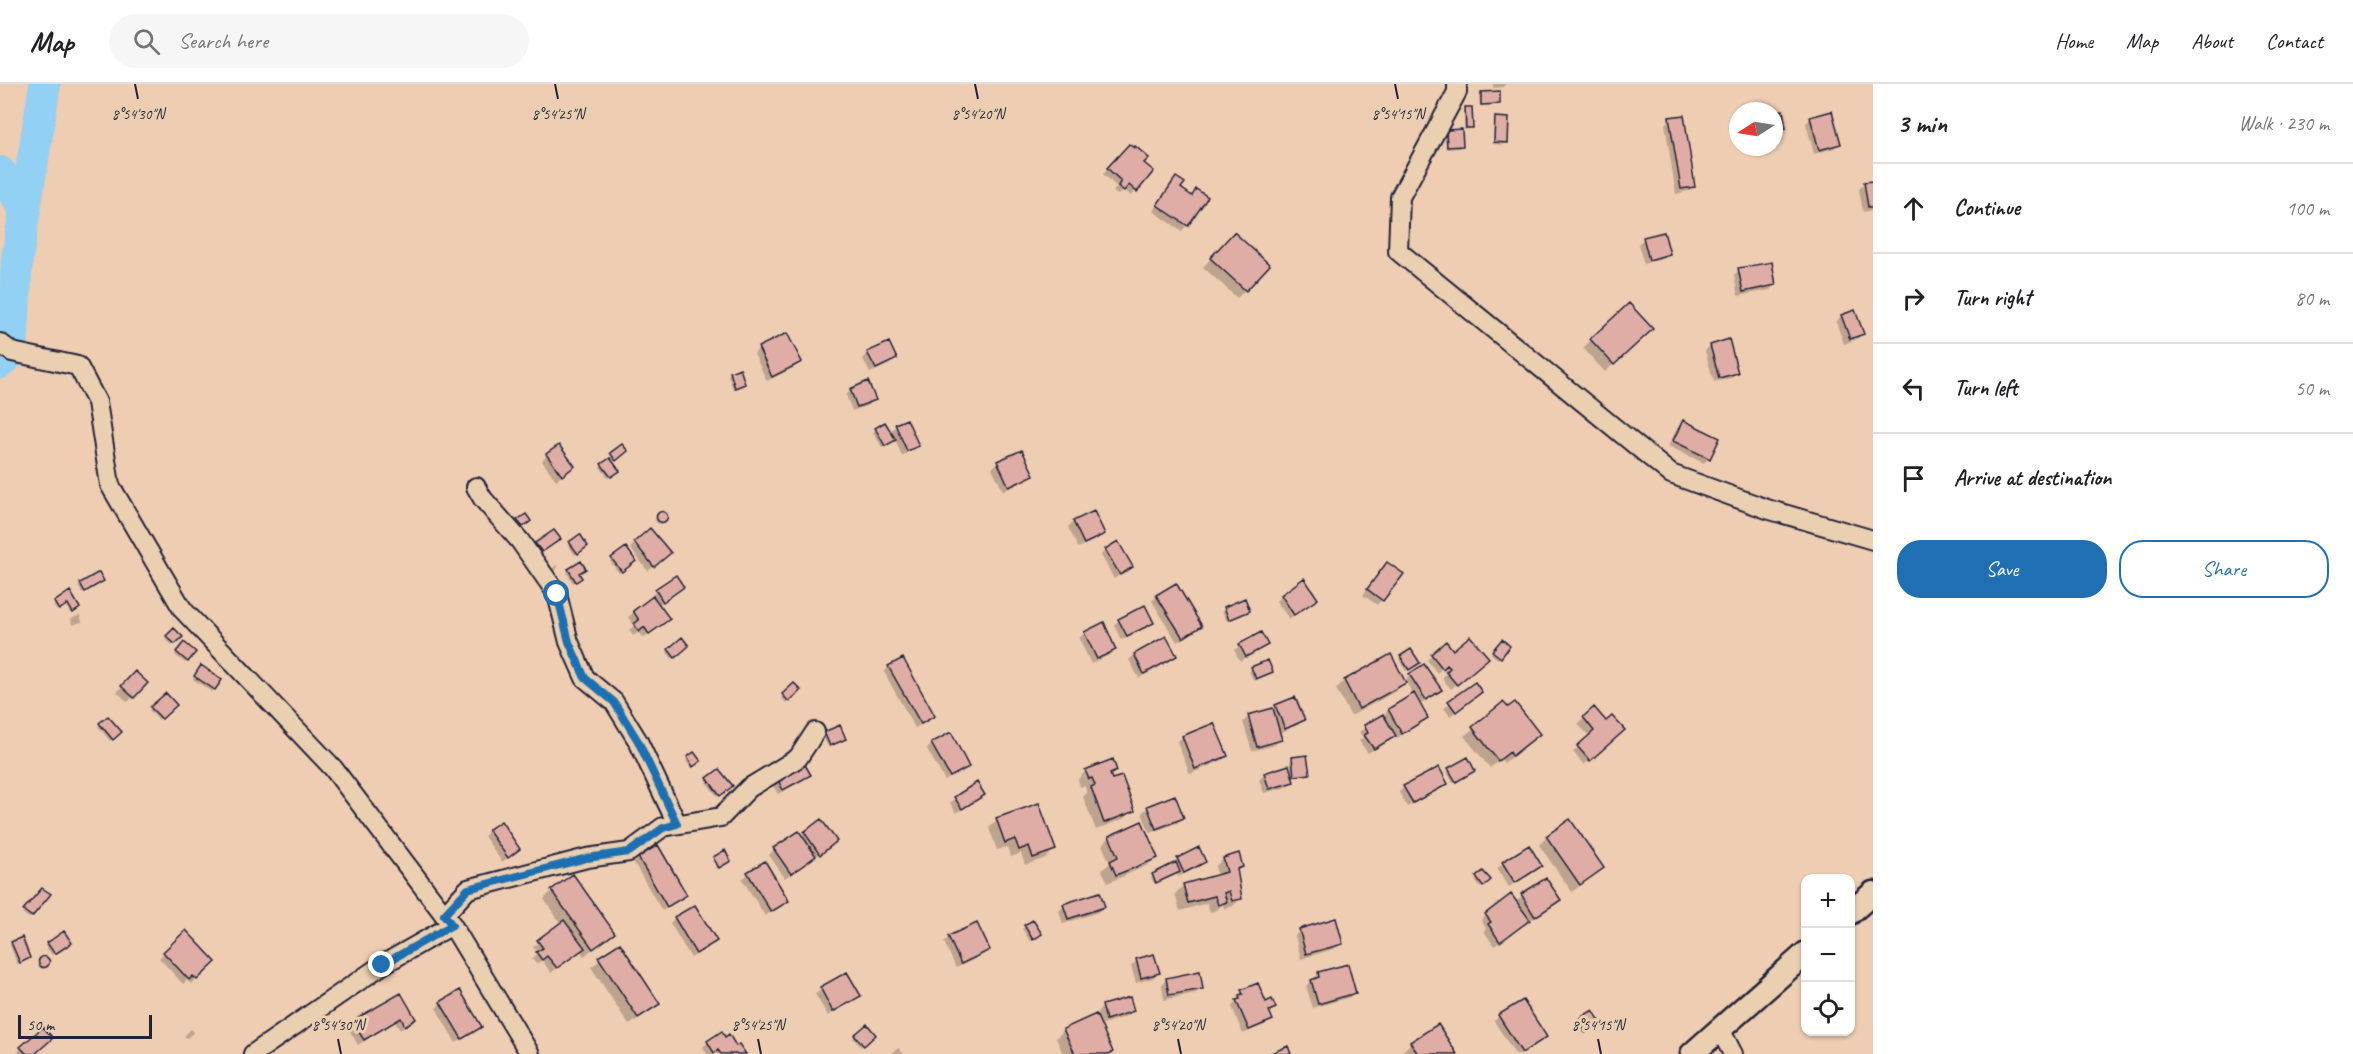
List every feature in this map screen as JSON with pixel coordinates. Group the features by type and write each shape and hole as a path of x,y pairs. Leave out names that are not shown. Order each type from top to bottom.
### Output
{"main road":[{"path":"1855,909 1873,893"},
{"path":"1692,1054 1801,957"}],"street":[{"path":"1457,84 1457,92 1400,197 1398,251 1671,474 1767,509 1873,540"},
{"path":"0,343 12,352 78,366 97,402 110,484 183,609 333,768 448,920 530,1054"},
{"path":"476,487 483,499 520,541 557,594 569,642 585,678 614,702 638,741 677,824"},
{"path":"253,1054 448,920 468,889 587,858 629,852 663,828 721,817 748,788 798,758 814,732"},
{"path":"1720,1029 1732,1054"}],"building":[{"path":"1500,91 1500,104 1481,105 1481,92"},
{"path":"1465,107 1472,107 1473,128 1466,128"},
{"path":"1783,110 1786,128 1783,129"},
{"path":"1832,111 1841,144 1819,150 1810,117"},
{"path":"1684,115 1695,187 1681,189 1669,117"},
{"path":"1495,117 1509,118 1508,143 1494,142"},
{"path":"1462,129 1463,146 1447,147 1446,130"},
{"path":"1129,144 1134,148 1135,146 1149,158 1144,163 1154,171 1137,192 1129,185 1124,191 1118,186 1121,181 1107,168"},
{"path":"1176,177 1185,183 1181,188 1192,196 1196,189 1208,197 1188,226 1157,205"},
{"path":"1873,181 1873,207 1868,207 1864,182"},
{"path":"1234,232 1270,265 1246,291 1210,258"},
{"path":"1664,232 1670,254 1649,260 1643,237"},
{"path":"1772,262 1776,285 1743,292 1738,268"},
{"path":"1629,303 1653,329 1614,365 1590,339"},
{"path":"1855,310 1864,334 1850,339 1841,315"},
{"path":"787,333 802,362 772,377 758,347"},
{"path":"1729,339 1738,373 1719,378 1710,345"},
{"path":"889,342 897,359 876,369 867,352"},
{"path":"740,368 745,384 735,388 730,372"},
{"path":"868,381 876,400 857,407 850,389"},
{"path":"907,419 919,446 907,451 895,424"},
{"path":"1683,420 1720,438 1710,459 1673,441"},
{"path":"885,422 896,440 885,446 875,428"},
{"path":"622,444 628,451 616,461 610,453"},
{"path":"559,445 575,466 562,476 546,454"},
{"path":"1022,450 1034,475 1009,487 997,461"},
{"path":"610,458 620,471 611,477 601,464"},
{"path":"662,511 668,517 662,523 656,517"},
{"path":"1094,511 1105,534 1084,544 1073,521"},
{"path":"526,514 531,521 523,527 517,520"},
{"path":"650,528 671,553 654,567 634,542"},
{"path":"554,530 561,539 542,552 535,543"},
{"path":"580,534 588,546 578,554 569,542"},
{"path":"1118,541 1133,567 1120,575 1105,549"},
{"path":"626,547 636,561 622,572 611,558"},
{"path":"581,561 586,569 579,573 582,578 576,582 568,569"},
{"path":"1387,562 1404,574 1383,601 1367,589"},
{"path":"99,572 104,581 85,592 80,583"},
{"path":"676,575 684,587 663,602 655,589"},
{"path":"1304,578 1318,599 1294,615 1281,595"},
{"path":"1176,583 1202,626 1183,638 1156,595"},
{"path":"70,591 80,608 73,613 68,604 59,610 54,602"},
{"path":"653,596 670,619 649,634 644,627 639,632 634,624 639,620 633,611"},
{"path":"1245,598 1250,611 1229,620 1224,607"},
{"path":"1145,605 1154,623 1127,636 1118,619"},
{"path":"1104,622 1116,650 1097,659 1084,632"},
{"path":"174,628 183,637 175,644 166,636"},
{"path":"1261,632 1268,645 1246,657 1239,644"},
{"path":"1166,636 1177,656 1144,674 1134,654"},
{"path":"1470,636 1489,658 1457,685 1446,672 1450,668 1447,665 1443,669 1431,654 1446,641 1453,650"},
{"path":"682,637 689,646 675,658 668,649"},
{"path":"1502,639 1510,646 1501,658 1492,651"},
{"path":"184,642 196,652 188,662 176,652"},
{"path":"1411,649 1420,663 1409,670 1400,656"},
{"path":"1391,654 1406,683 1359,709 1344,680"},
{"path":"903,658 935,716 921,724 888,666"},
{"path":"1268,660 1273,672 1256,679 1251,667"},
{"path":"1424,664 1442,690 1426,700 1409,674"},
{"path":"201,665 222,680 215,690 194,676"},
{"path":"135,671 148,683 134,698 121,686"},
{"path":"1475,682 1482,692 1456,712 1448,701"},
{"path":"794,683 801,690 789,702 782,694"},
{"path":"166,693 177,705 162,719 150,707"},
{"path":"1414,693 1428,718 1402,734 1388,709"},
{"path":"1295,697 1305,720 1285,729 1275,705"},
{"path":"1503,702 1508,707 1515,702 1540,734 1512,756 1510,752 1498,761 1472,727"},
{"path":"1594,707 1606,721 1612,716 1625,730 1590,761 1577,746 1594,731 1583,717"},
{"path":"1273,708 1282,740 1257,747 1248,715"},
{"path":"1383,714 1396,736 1374,749 1364,735 1368,733 1364,725"},
{"path":"108,716 122,732 113,740 99,723"},
{"path":"1214,723 1228,756 1195,769 1182,736"},
{"path":"840,725 846,739 830,746 824,732"},
{"path":"951,732 969,767 950,777 931,743"},
{"path":"694,752 701,761 693,767 687,757"},
{"path":"1307,755 1310,774 1294,776 1292,757"},
{"path":"1468,757 1475,771 1456,782 1448,768"},
{"path":"1113,759 1117,771 1110,774 1112,779 1122,776 1135,811 1104,823 1091,787 1095,785 1085,770"},
{"path":"804,763 811,775 783,790 777,778"},
{"path":"1289,765 1294,782 1269,789 1264,773"},
{"path":"1439,767 1448,784 1413,803 1403,786"},
{"path":"719,769 733,786 720,796 707,778"},
{"path":"977,782 985,795 962,809 954,797"},
{"path":"1175,795 1184,818 1156,829 1147,806"},
{"path":"1039,803 1056,850 1033,858 1029,846 1019,850 1015,839 1005,843 996,818"},
{"path":"821,819 837,841 820,855 804,832"},
{"path":"1570,819 1604,868 1580,885 1546,836"},
{"path":"501,821 520,849 508,858 488,830"},
{"path":"1142,821 1158,858 1116,875 1110,861 1118,857 1109,836"},
{"path":"799,831 816,856 791,874 773,848"},
{"path":"658,845 687,895 667,907 638,857"},
{"path":"1529,845 1542,866 1515,883 1502,862"},
{"path":"1199,847 1206,862 1184,873 1177,858"},
{"path":"725,850 731,861 719,868 713,857"},
{"path":"1239,853 1243,867 1237,869 1242,899 1232,901 1229,891 1224,893 1227,902 1218,905 1215,896 1188,903 1183,884 1227,872 1223,858"},
{"path":"765,861 789,901 771,912 747,872"},
{"path":"1176,862 1180,872 1156,883 1152,874"},
{"path":"1483,871 1491,880 1483,887 1476,877"},
{"path":"573,874 615,933 593,949 551,890"},
{"path":"1546,878 1561,900 1535,917 1521,894"},
{"path":"42,888 51,894 32,917 23,910"},
{"path":"1100,892 1105,907 1068,919 1063,904"},
{"path":"1511,894 1530,920 1500,942 1488,924 1491,922 1485,914"},
{"path":"695,905 717,941 696,954 674,917"},
{"path":"1336,918 1343,944 1306,954 1299,929"},
{"path":"564,920 585,948 557,968 547,956 542,960 536,952 543,948 537,940"},
{"path":"1033,920 1042,934 1033,940 1024,925"},
{"path":"977,923 990,950 961,964 948,936"},
{"path":"186,930 216,962 197,980 193,976 189,980 163,952"},
{"path":"64,931 72,943 55,954 47,943"},
{"path":"22,937 30,958 20,963 11,942"},
{"path":"620,943 660,1004 638,1018 598,957"},
{"path":"1154,954 1160,973 1141,978 1136,959"},
{"path":"44,956 50,962 44,968 38,962"},
{"path":"1348,964 1356,993 1318,1004 1311,980 1319,977 1318,972"},
{"path":"1200,971 1203,989 1169,995 1166,978"},
{"path":"847,972 861,996 833,1012 820,987"},
{"path":"1258,983 1266,1002 1272,999 1276,1008 1269,1011 1273,1020 1249,1030 1236,1000 1240,999 1239,995 1243,994 1241,990"},
{"path":"460,990 482,1027 462,1039 440,1002"},
{"path":"401,993 416,1019 405,1026 401,1018 364,1040 352,1021"},
{"path":"1130,997 1134,1011 1106,1020 1102,1005"},
{"path":"1523,1000 1547,1037 1522,1053 1498,1015"},
{"path":"1593,1010 1601,1023 1586,1033 1578,1019"},
{"path":"1096,1014 1113,1052 1075,1054 1063,1029"},
{"path":"867,1024 876,1035 864,1046 854,1035"},
{"path":"1438,1024 1457,1054 1418,1054 1410,1042"},
{"path":"43,1027 53,1038 35,1054 27,1054 20,1047"},
{"path":"722,1031 725,1037 729,1034 736,1046 739,1044 746,1054 721,1054 718,1050 714,1053 707,1041"},
{"path":"1288,1046 1291,1054 1269,1054"}],"waterway":[{"path":"0,363 12,352 17,259 45,84"},
{"path":"0,172 25,210"}],"route":[{"path":"382,965 452,925 444,915 468,889 533,874 587,858 629,852 663,828 677,824 658,788 638,741 614,702 585,678 569,642 557,594"}]}
